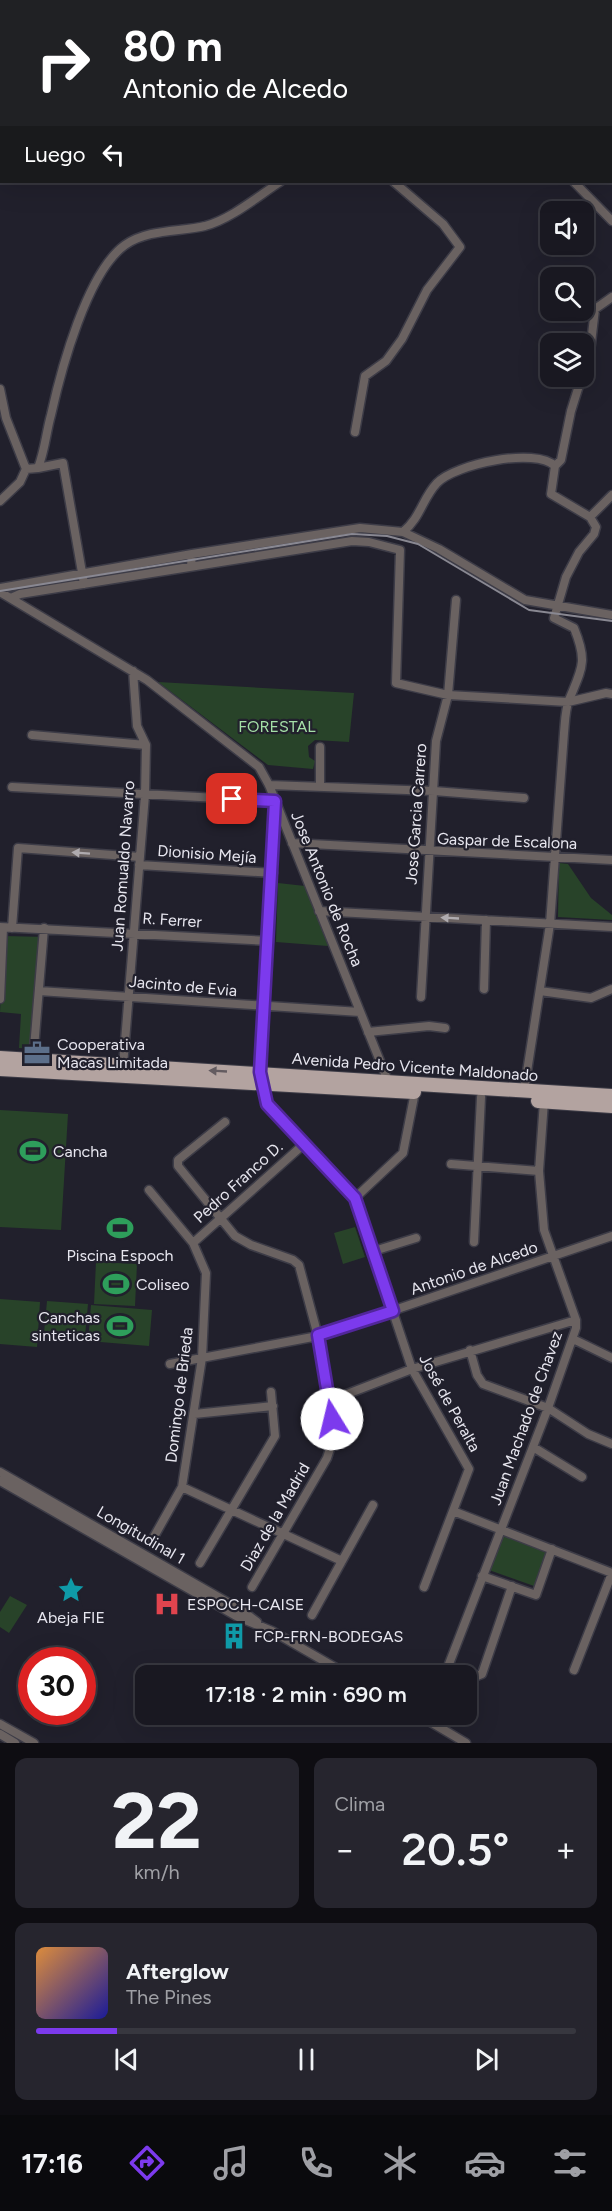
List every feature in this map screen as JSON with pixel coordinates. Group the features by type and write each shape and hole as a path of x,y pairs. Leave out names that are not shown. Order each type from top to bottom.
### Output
{"main road":[{"name":"Avenida Pedro Vicente Maldonado","path":"0,1058 612,1106"},
{"name":"Avenida Pedro Vicente Maldonado","path":"0,1069 388,1081 612,1096"}],"street":[{"path":"38,468 45,449 50,418 71,345 99,274 107,264 126,245 168,230 208,225 244,206 278,183"},
{"path":"355,432 365,375 392,353 402,339 427,290 460,247 443,224 395,183"},
{"path":"575,183 612,221"},
{"path":"592,333 595,309 612,297"},
{"path":"524,1091 550,924 568,702 582,672 584,656 574,628 554,618 566,577 579,552 594,534 596,527 590,517 551,494 555,466 561,460 571,411 579,387"},
{"path":"0,389 6,418 26,469 20,482 0,501"},
{"path":"403,532 418,517 437,483 447,475 473,465 509,459 540,459 555,466"},
{"path":"26,469 63,463 84,584"},
{"path":"590,517 612,495"},
{"path":"0,590 82,572 360,528 403,532 439,549 525,600 557,608 612,615"},
{"path":"11,598 20,594 191,566 352,541 369,542 400,550 396,683 448,695 568,702 606,693 612,694"},
{"path":"191,566 192,554"},
{"name":"Jose Antonio de Rocha","path":"0,590 133,671 259,767 269,785 388,1081"},
{"name":"Jose Garcia Carrero","path":"421,997 436,741 448,695 456,600"},
{"name":"Juan Romualdo Navarro","path":"123,1066 146,745 137,726 133,671"},
{"path":"32,735 146,745"},
{"path":"320,747 320,787"},
{"path":"269,785 434,790 524,798"},
{"path":"12,788 275,801"},
{"name":"José de Peralta","path":"275,801 261,1078 267,1104 355,1198 412,1369 469,1469 424,1587"},
{"name":"Gaspar de Escalona","path":"292,843 612,860"},
{"name":"Dionisio Mejía","path":"5,928 18,848 273,873"},
{"path":"319,911 612,927"},
{"path":"484,989 486,920"},
{"path":"0,999 5,928"},
{"name":"R. Ferrer","path":"5,928 44,928 269,941"},
{"path":"33,1060 44,928"},
{"path":"540,991 591,998 612,989"},
{"name":"Jacinto de Evia","path":"39,991 265,1008 360,1012"},
{"path":"368,1032 429,1026 445,1028"},
{"path":"355,1198 403,1153 415,1092"},
{"path":"474,1242 481,1097"},
{"name":"Juan Machado de Chavez","path":"512,1586 482,1674 477,1676 449,1668 573,1339 576,1320 544,1230 539,1171 544,1101"},
{"name":"Diaz de la Madrid","path":"225,1122 177,1163 243,1242 293,1260 299,1265 318,1335 334,1436 332,1448 252,1587"},
{"name":"Pedro Franco D.","path":"193,1243 304,1144"},
{"path":"451,1164 539,1171"},
{"name":"Domingo de Brieda","path":"149,1190 193,1243 206,1273 202,1358 182,1487 151,1542"},
{"name":"Antonio de Alcedo","path":"170,1364 318,1335 612,1236"},
{"path":"374,1251 416,1239"},
{"path":"330,1401 412,1369 576,1320"},
{"path":"573,1339 612,1358"},
{"path":"470,1350 477,1375 483,1384 548,1408 588,1434 612,1444"},
{"path":"200,1563 275,1436 270,1392"},
{"path":"194,1414 273,1406"},
{"path":"533,1447 582,1477"},
{"name":"Longitudinal 1","path":"0,1472 241,1610 264,1627 331,1665"},
{"name":"Longitudinal 1","path":"0,1481 238,1617 264,1627"},
{"path":"182,1487 342,1562"},
{"path":"312,1615 373,1505"},
{"path":"453,1511 612,1573 574,1670"},
{"path":"482,1576 536,1595 552,1549"},
{"path":"0,1724 34,1743"},
{"path":"436,1725 466,1743"},
{"path":"0,1734 15,1743"}],"green space":[{"name":"FORESTAL","path":"158,682 354,693 349,742 315,740 308,746 309,757 315,761 313,769 268,765"},
{"path":"559,863 568,864 591,898 612,915 612,920 558,917"},
{"path":"278,883 305,886 328,946 276,942"},
{"path":"4,936 46,937 38,1049 19,1048 21,1014 0,1012"},
{"name":"Cancha","path":"0,1110 68,1114 61,1230 0,1227"},
{"path":"355,1227 365,1257 343,1264 334,1233"},
{"name":"Coliseo","path":"96,1262 137,1264 135,1306 94,1304"},
{"path":"0,1299 40,1302 37,1347 0,1344"},
{"path":"47,1301 88,1304 85,1336 44,1333"},
{"name":"Canchas sinteticas","path":"91,1305 152,1310 149,1346 88,1341"},
{"path":"503,1534 547,1550 534,1586 489,1570"},
{"path":"10,1596 27,1605 9,1633 0,1627 0,1612"}],"railway":[{"path":"0,591 352,534 387,536 418,544 529,610 612,621"}],"place":[{"name":"Cooperativa Macas Limitada","path":"37,1053"},
{"name":"Cancha","path":"33,1151"},
{"name":"Piscina Espoch","path":"120,1228"},
{"name":"Coliseo","path":"116,1284"},
{"name":"Canchas sinteticas","path":"120,1326"},
{"name":"Abeja FIE","path":"71,1590"},
{"name":"ESPOCH-CAISE","path":"167,1604"},
{"name":"FCP-FRN-BODEGAS","path":"234,1636"}],"route":[{"path":"232,799 275,801 260,1072 263,1094 267,1104 355,1198 393,1311 318,1335 332,1419"}]}
